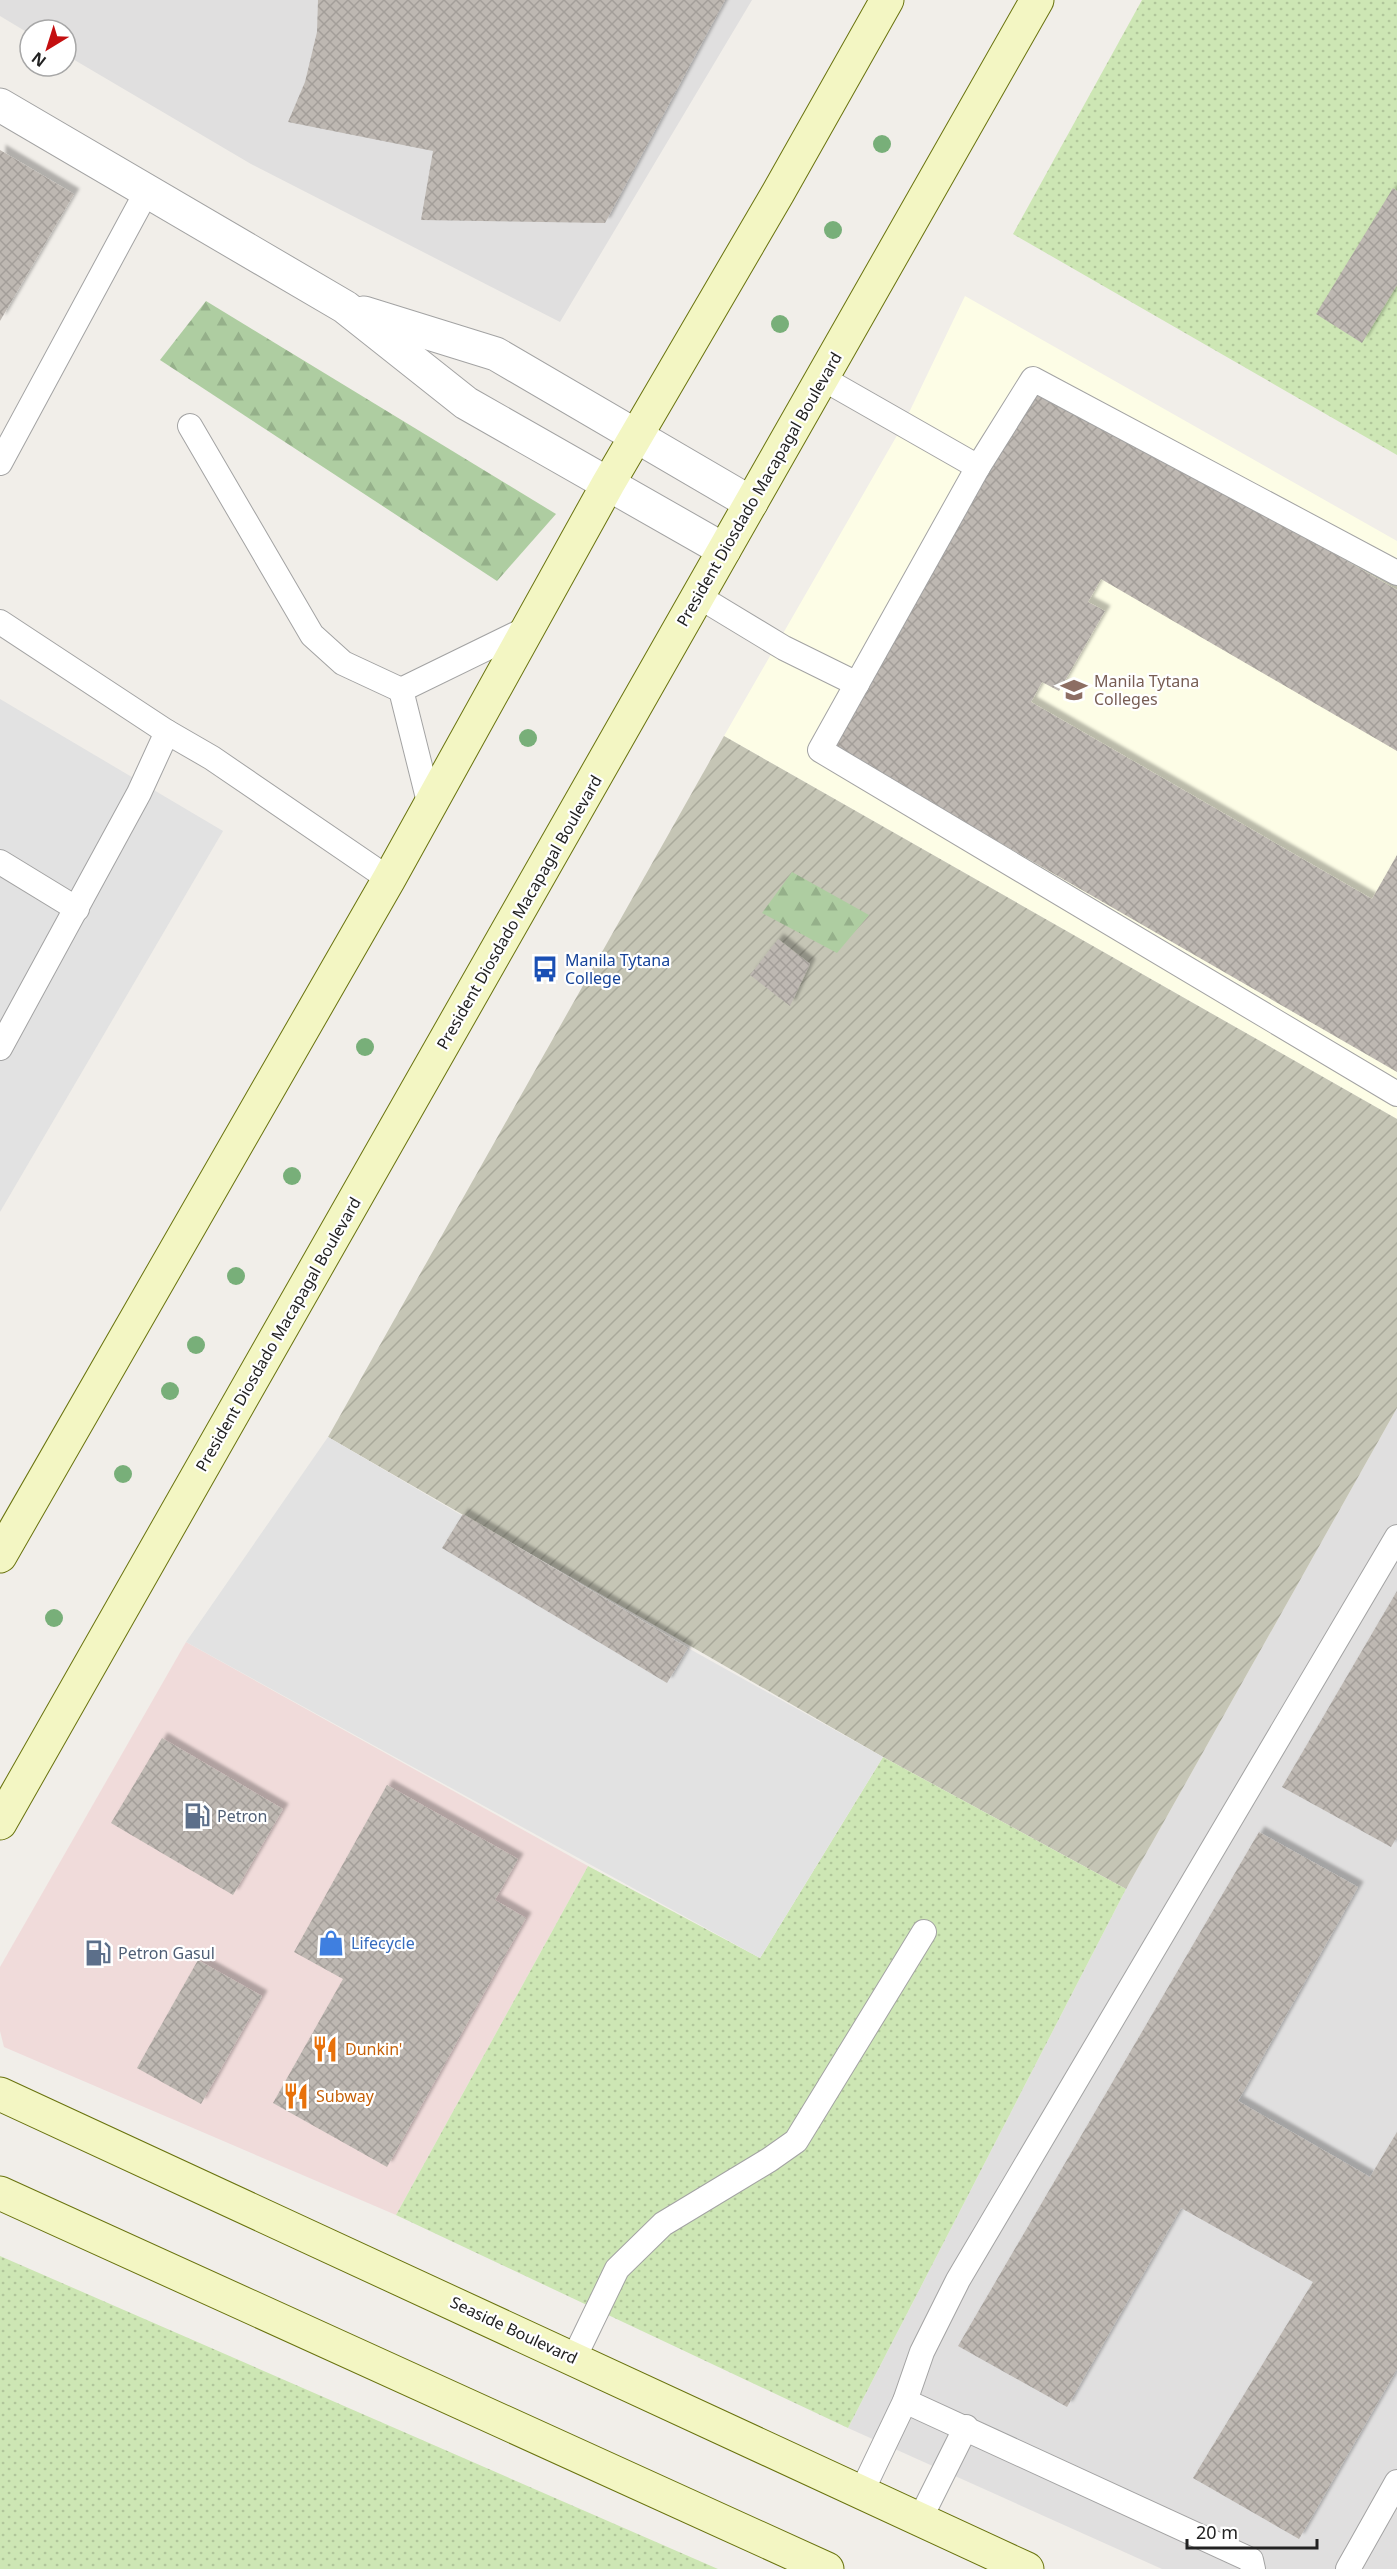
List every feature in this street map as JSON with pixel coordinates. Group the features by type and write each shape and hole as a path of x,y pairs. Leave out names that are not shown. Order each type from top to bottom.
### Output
{"main road":[{"path":"0,1556 430,807 608,483 778,193 887,0"},
{"name":"President Diosdado Macapagal Boulevard","path":"0,1824 1038,0"},
{"name":"Seaside Boulevard","path":"0,2094 1028,2569"},
{"path":"0,2193 827,2569"}],"street":[{"path":"0,105 345,307 466,403 724,550"},
{"path":"345,307 496,354 751,503"}],"lane":[{"path":"0,463 147,191"},
{"path":"822,378 978,467"},
{"path":"1397,573 1033,379 978,467 820,750 1397,1094"},
{"path":"190,426 312,635 343,663 401,690"},
{"path":"698,596 784,648 857,684"},
{"path":"0,622 167,732 212,758 389,879"},
{"path":"401,690 528,628"},
{"path":"401,690 430,807"},
{"path":"0,1048 139,792 167,732"},
{"path":"0,862 77,909"},
{"path":"862,2491 905,2401 922,2352 958,2280 1397,1537"},
{"path":"574,2358 617,2269 663,2224 770,2160 796,2141 924,1932"},
{"path":"905,2401 966,2427 1251,2560 1253,2569"},
{"path":"920,2519 966,2427"},
{"path":"1348,2569 1397,2482"}],"shaded area":[{"path":"0,0 752,0 560,322 251,164 78,62 78,18 18,18 18,27 0,16"},
{"name":"Manila Tytana Colleges","path":"965,296 1397,541 1397,1119 724,736 903,425"},
{"path":"0,699 223,831 0,1212"},
{"path":"724,736 1397,1119 1397,1408 1126,1889 883,1757 328,1437"},
{"path":"1397,1408 1397,2569 1162,2569 848,2428 1126,1889"},
{"path":"328,1437 688,1648 883,1757 760,1958 186,1642"},
{"path":"186,1642 588,1866 396,2215 4,2047 0,2031 0,1967"}],"green space":[{"path":"1142,0 1397,0 1397,455 1013,234"},
{"path":"206,301 556,514 497,581 160,360"},
{"path":"792,872 869,915 837,953 762,913"},
{"path":"883,1757 1126,1889 848,2428 396,2215 588,1866 760,1958"},
{"path":"0,2256 718,2569 0,2569"}],"building":[{"path":"318,0 725,0 605,223 421,220 433,151 288,122 305,82 317,32"},
{"path":"0,150 74,194 0,321"},
{"path":"1393,188 1397,191 1397,285 1362,343 1316,314"},
{"path":"1032,379 1397,590 1397,751 1101,579 1088,602 1105,611 1059,691 1042,682 1031,702 1372,899 1397,855 1397,1072 824,741"},
{"path":"778,939 810,964 790,1006 750,975"},
{"path":"463,1514 688,1648 667,1683 442,1548"},
{"path":"1397,1591 1397,1837 1391,1847 1282,1787"},
{"name":"Petron","path":"162,1738 283,1809 233,1895 111,1823"},
{"path":"387,1785 518,1859 495,1900 526,1918 387,2167 273,2103 343,1979 294,1952"},
{"path":"1259,1832 1358,1887 1238,2101 1370,2177 1397,2132 1397,2369 1299,2539 1193,2478 1313,2282 1181,2208 1067,2407 958,2346"},
{"path":"198,1960 262,1996 201,2104 137,2068"}],"place":[{"name":"Manila Tytana Colleges","path":"1074,690"},
{"name":"Manila Tytana College","path":"545,969"},
{"name":"Petron","path":"197,1816"},
{"name":"Lifecycle","path":"331,1943"},
{"name":"Petron Gasul","path":"98,1953"},
{"name":"Dunkin'","path":"325,2049"},
{"name":"Subway","path":"296,2096"}]}
